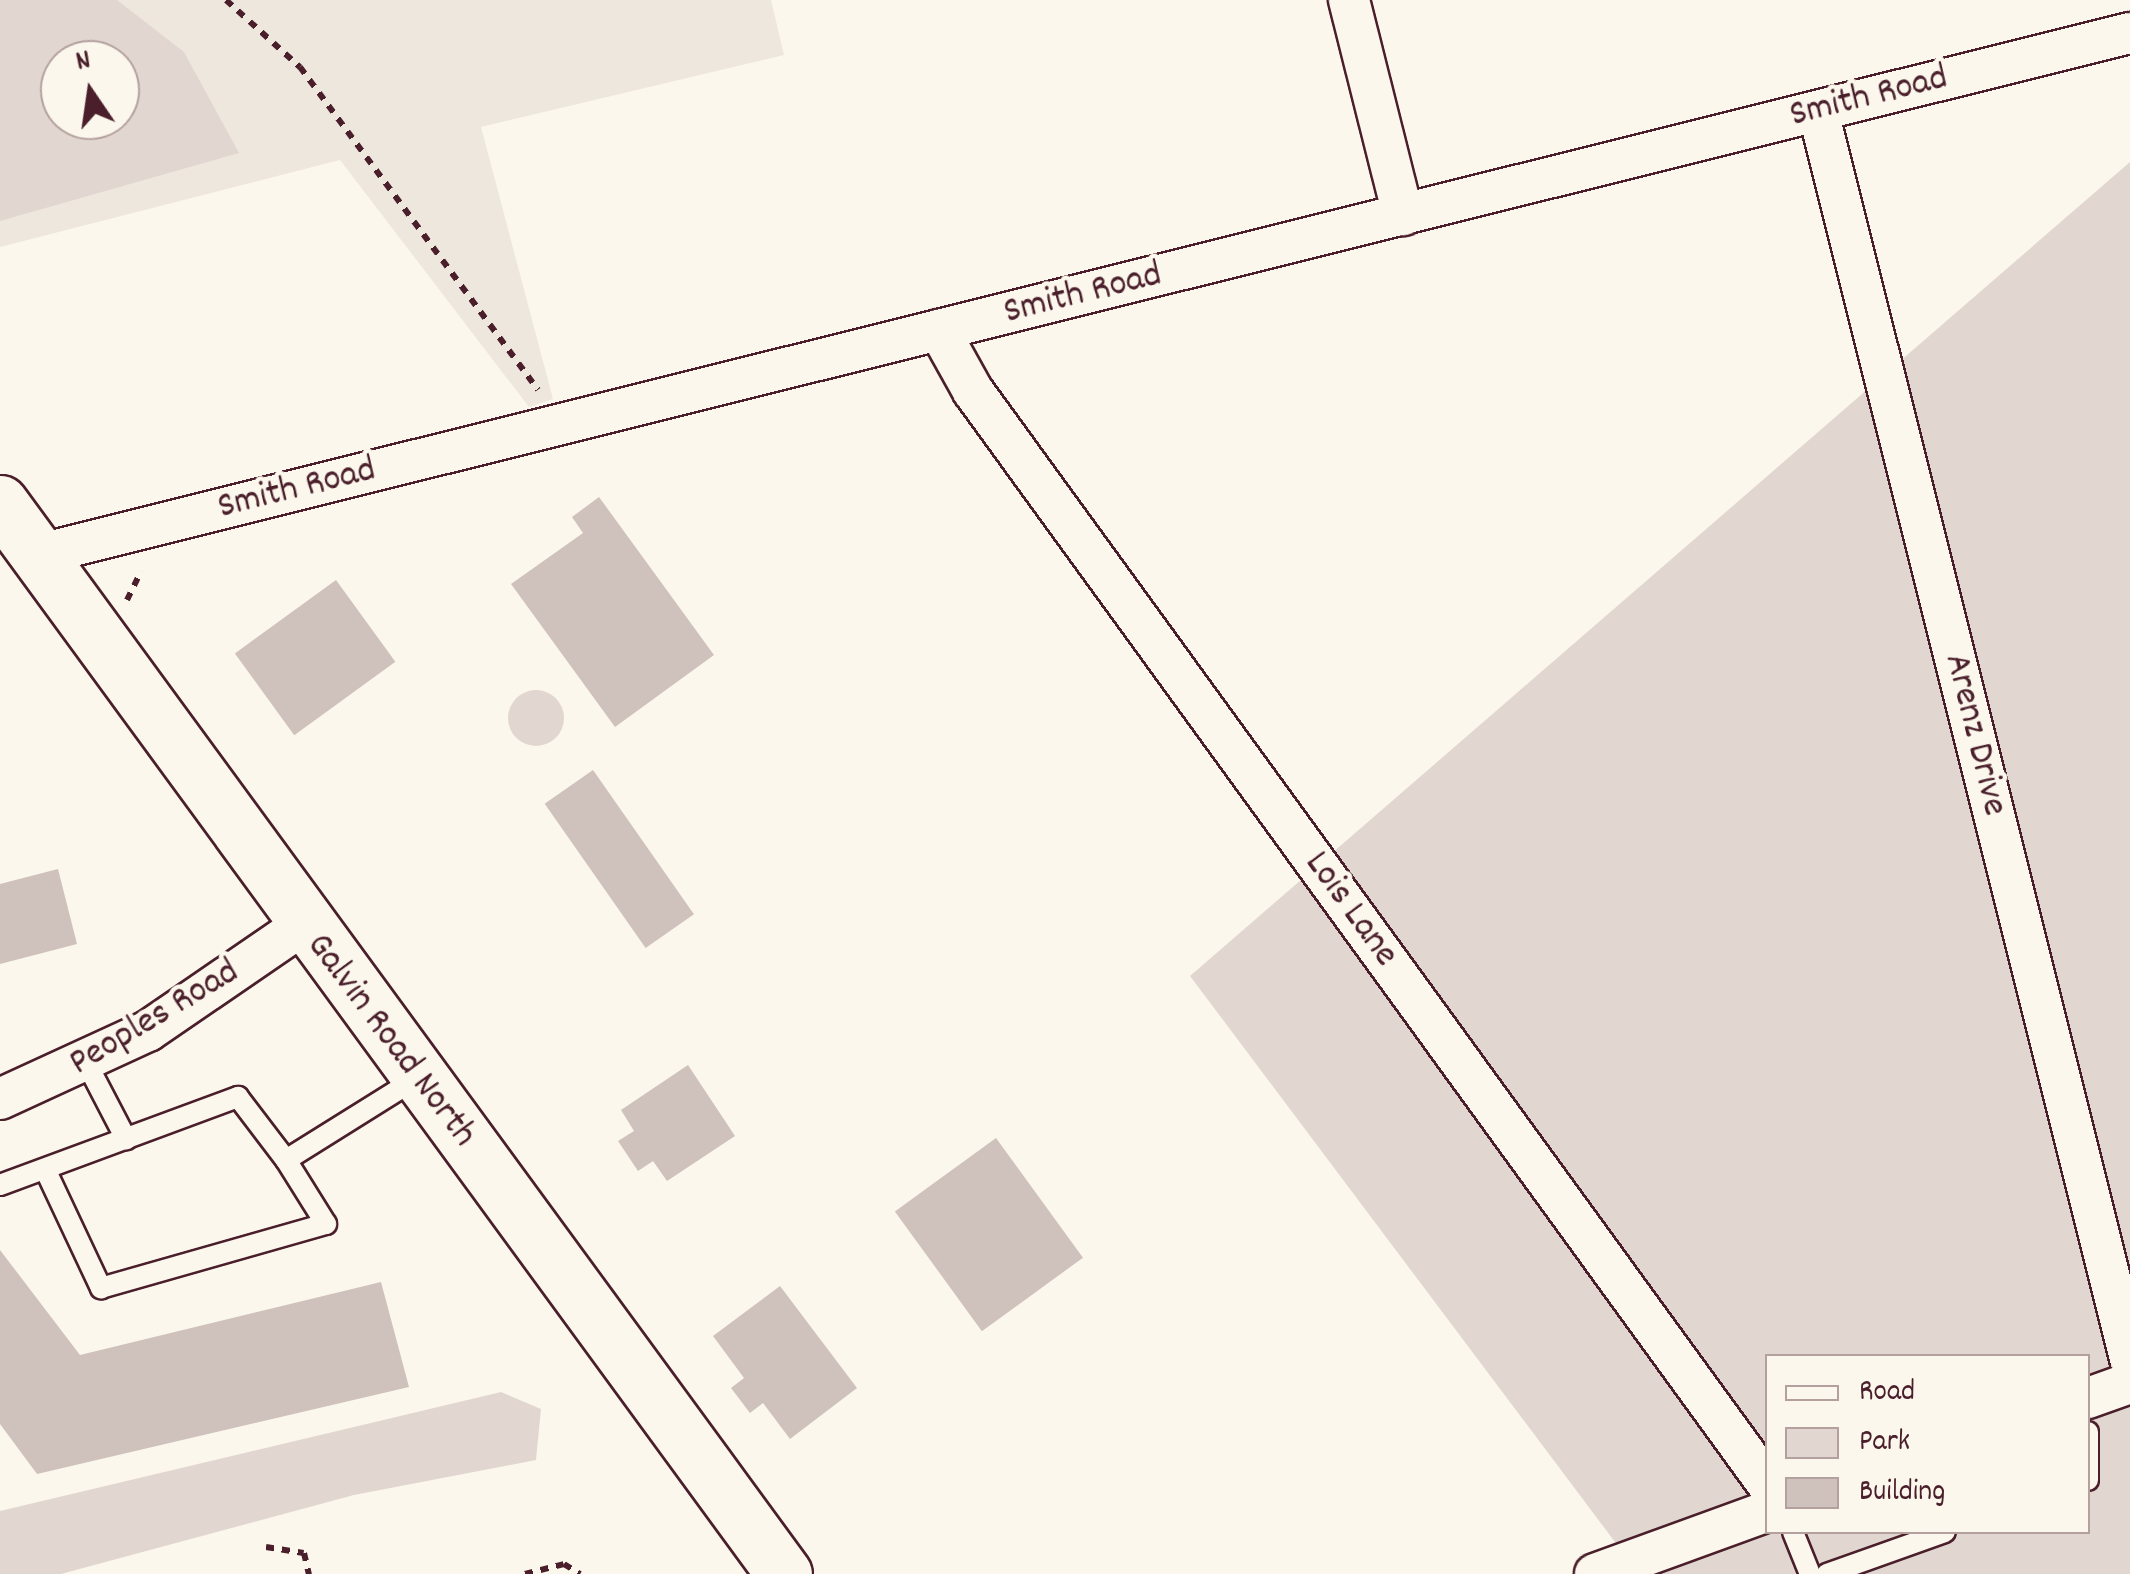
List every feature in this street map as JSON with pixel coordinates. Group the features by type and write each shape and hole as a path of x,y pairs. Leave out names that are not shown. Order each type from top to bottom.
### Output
{"main road":[{"name":"Galvin Road North","path":"0,503 303,925 784,1574"}],"street":[{"path":"1349,0 1403,215"},
{"name":"Smith Road","path":"36,554 2130,33"},
{"name":"Arenz Drive","path":"1818,111 2130,1359"},
{"name":"Lois Lane","path":"939,330 973,390 1765,1480"},
{"name":"Peoples Road","path":"0,1098 87,1064 303,925"},
{"path":"2090,1397 2130,1383"},
{"path":"1599,1573 1765,1512"}],"lane":[{"path":"87,1064 126,1140"},
{"path":"286,1160 417,1078"},
{"path":"0,1185 238,1097 286,1160 326,1224 100,1288 45,1170"},
{"path":"1794,1534 1810,1574"},
{"path":"1828,1574 1940,1534"}],"path":[{"path":"226,0 300,67 541,395"},
{"path":"266,1547 304,1553 309,1574"},
{"path":"524,1574 564,1564 580,1574"}],"shaded area":[{"path":"0,0 771,0 784,55 481,127 553,399 529,407 340,160 0,247"}],"green space":[{"path":"0,0 117,0 184,52 239,153 0,221"},
{"path":"2130,162 2130,1574 1639,1574 1190,976"},
{"path":"536,690 556,698 564,718 556,738 536,746 516,738 508,718 516,698"},
{"path":"501,1392 541,1409 536,1460 354,1495 61,1574 0,1574 0,1511"}],"building":[{"path":"599,497 714,655 615,727 511,584 583,533 572,517"},
{"path":"336,580 395,662 294,735 235,653"},
{"path":"593,770 694,914 646,948 545,804"},
{"path":"58,869 77,944 0,964 0,884"},
{"path":"688,1065 735,1136 667,1181 653,1161 638,1171 618,1141 634,1131 621,1110"},
{"path":"996,1138 1083,1258 982,1331 895,1211"},
{"path":"0,1250 80,1355 381,1282 409,1387 37,1474 0,1424"},
{"path":"780,1286 857,1388 790,1439 763,1403 750,1413 731,1388 744,1378 713,1336"}]}
